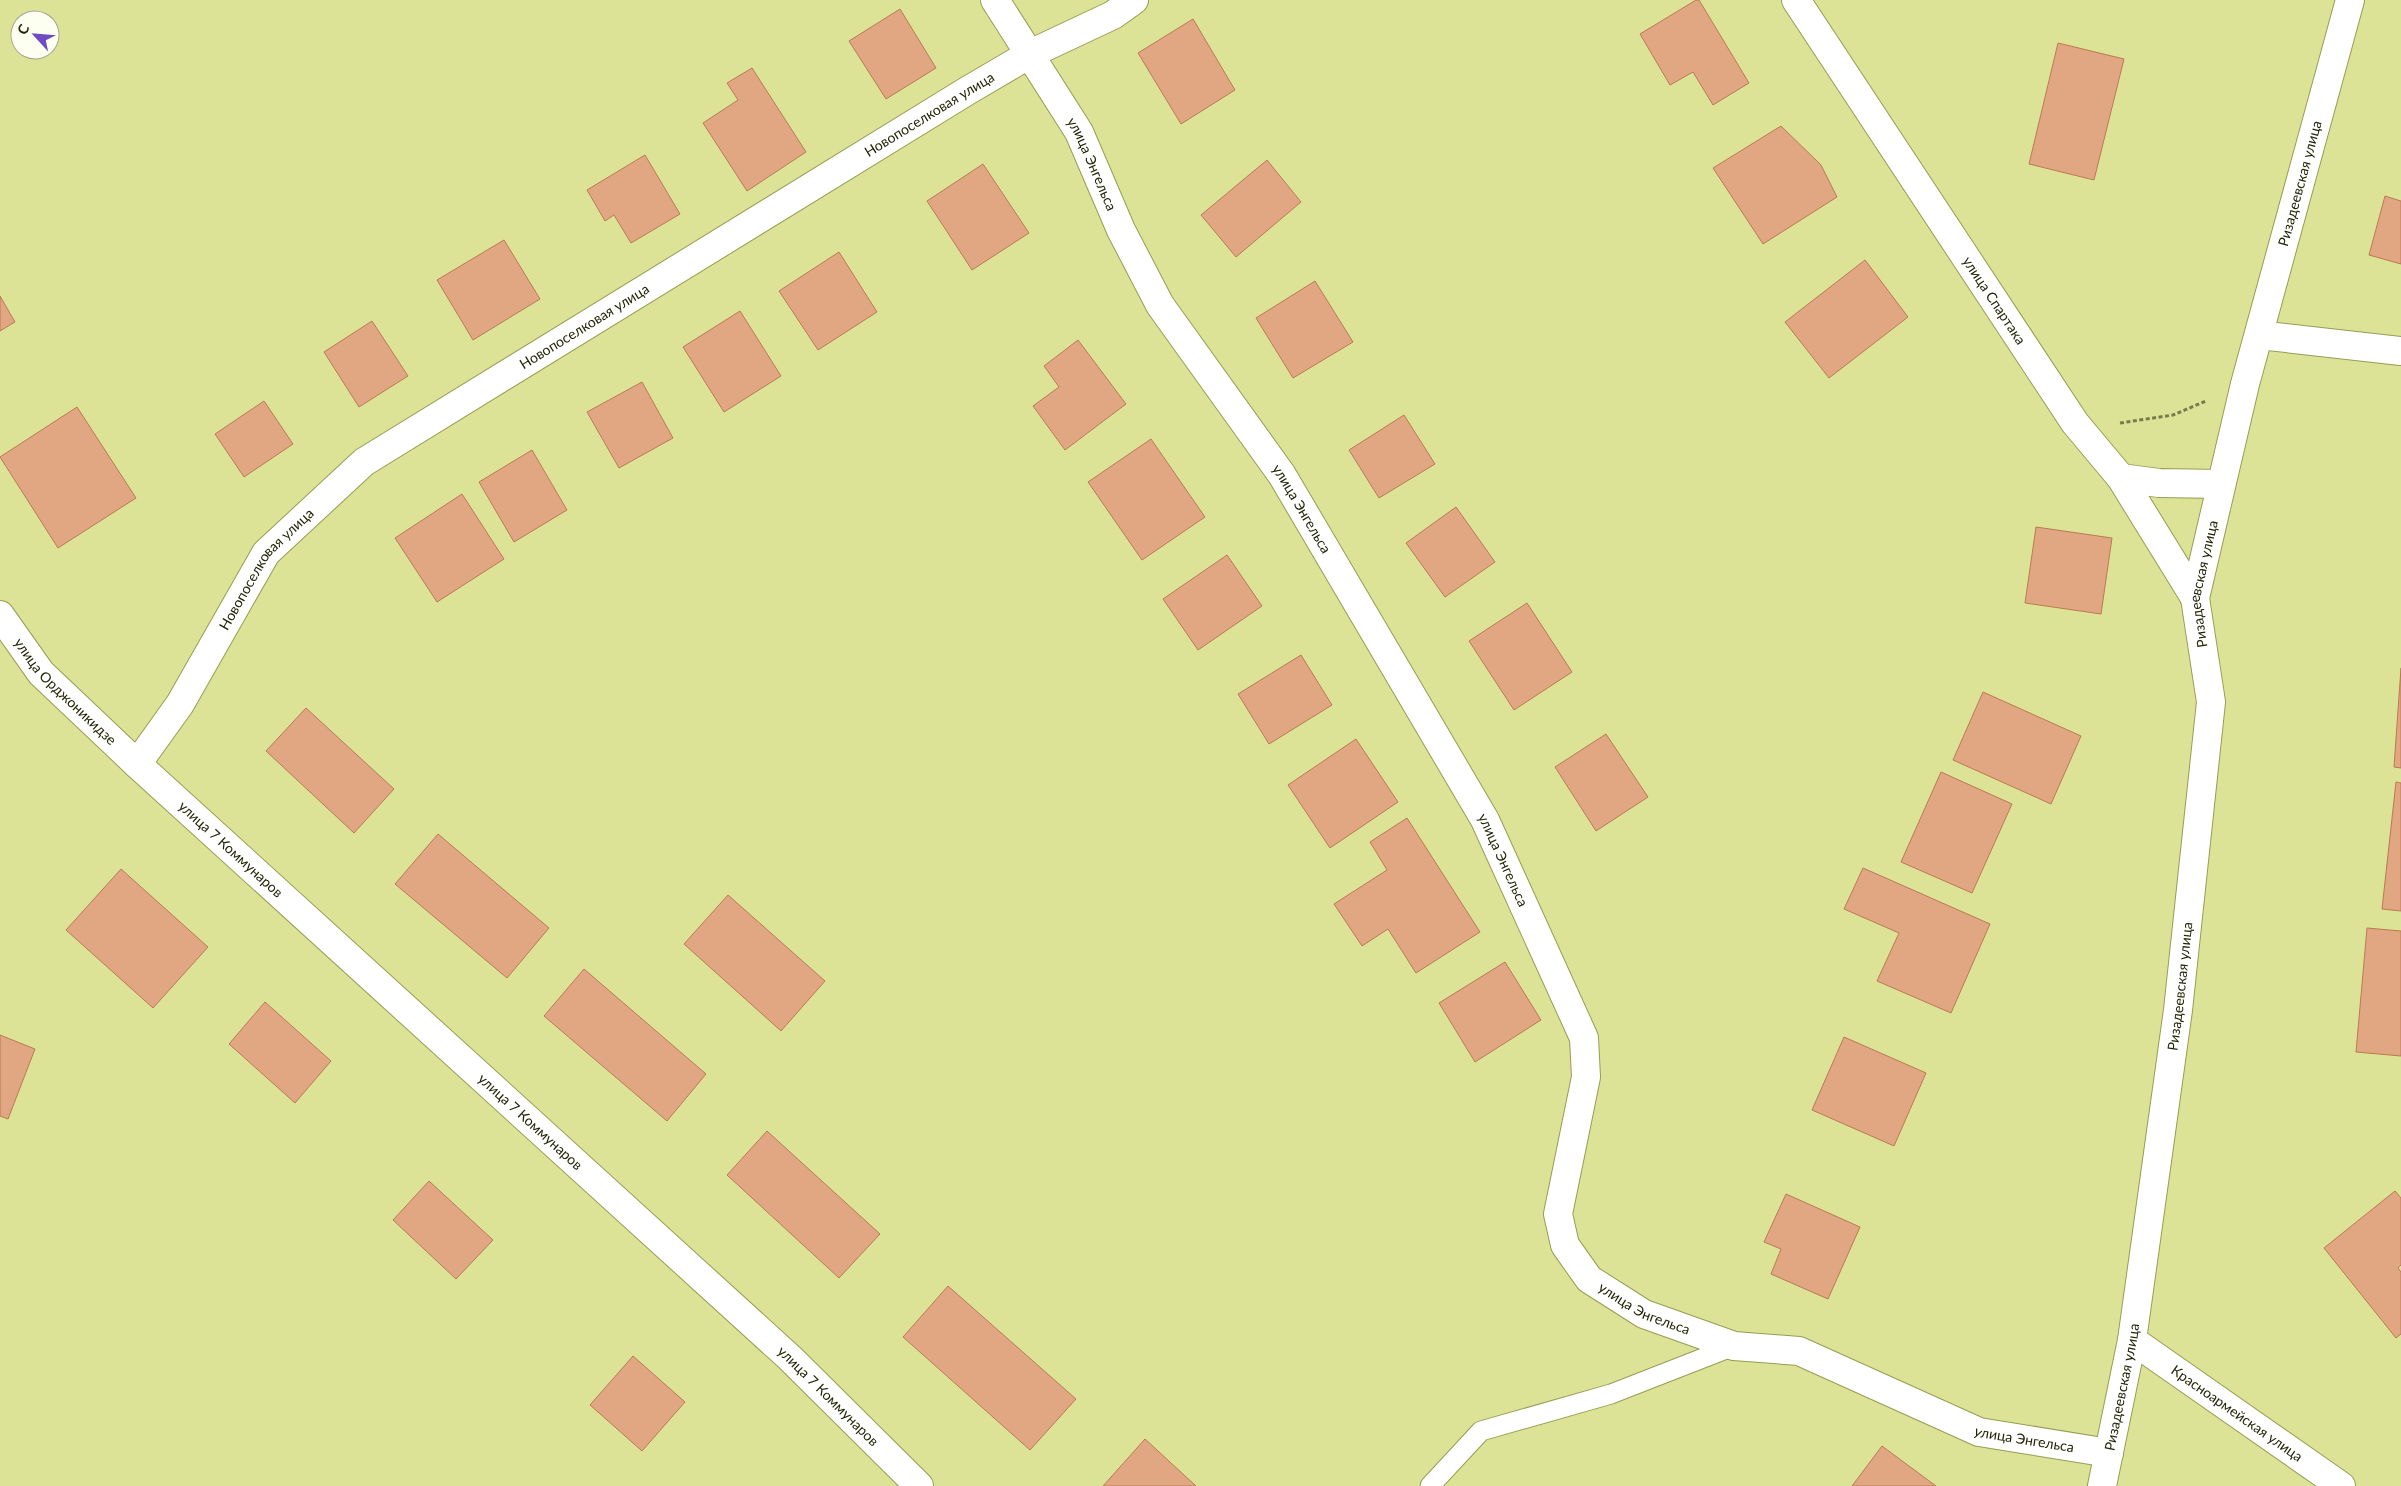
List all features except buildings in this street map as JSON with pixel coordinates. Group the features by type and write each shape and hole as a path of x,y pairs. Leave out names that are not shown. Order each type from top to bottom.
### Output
{"street":[{"name":"улица Энгельса","path":"995,0 1079,132 1121,230 1160,305 1282,474 1484,820 1584,1038 1586,1077 1558,1214 1565,1246 1589,1279 1644,1314 1734,1346 1799,1351 1979,1432 2109,1454"},
{"name":"Новопоселковая улица","path":"137,764 180,704 266,553 364,462 1030,54 1113,15 1134,0"},
{"name":"улица Спартака","path":"1796,0 2075,423 2121,478 2196,598"},
{"name":"Ризадеевская улица","path":"2102,1486 2132,1340 2178,1010 2211,702 2196,598 2245,384 2350,0"},
{"path":"2259,335 2401,350"},
{"path":"2121,478 2159,483 2221,484"},
{"name":"улица Орджоникидзе","path":"0,614 41,673 137,764"},
{"name":"улица 7 Коммунаров","path":"137,764 790,1358 919,1486"},
{"name":"Красноармейская улица","path":"2132,1340 2341,1486"}],"lane":[{"path":"1430,1486 1481,1431 1611,1394 1734,1346"}],"path":[{"path":"2075,423 2127,423 2173,415 2245,384"}]}
